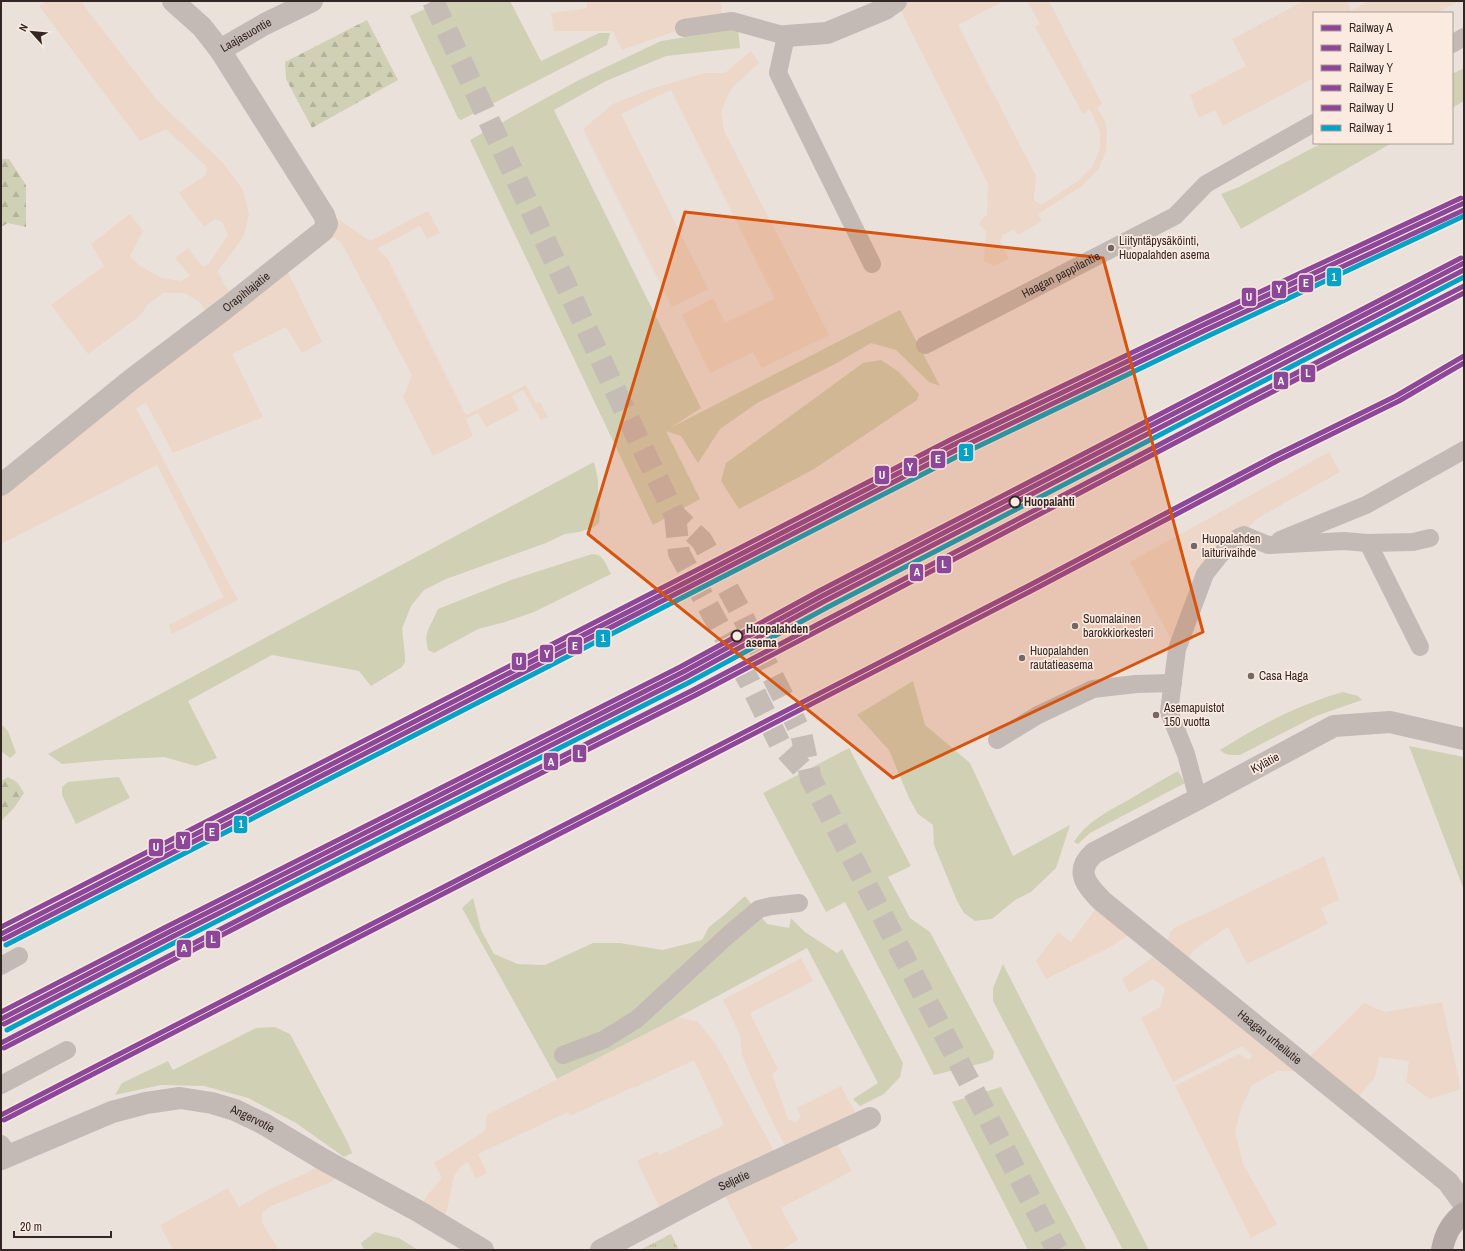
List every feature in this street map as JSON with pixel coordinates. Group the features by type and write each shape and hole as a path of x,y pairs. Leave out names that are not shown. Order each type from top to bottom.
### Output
{"street":[{"name":"Laajasuontie","path":"173,1 202,27 220,50 265,24 312,1"},
{"path":"786,36 827,33 885,9 896,1"},
{"name":"Orapihlajatie","path":"1,485 132,379 231,304 317,236 323,231 327,224 324,215 220,50"},
{"name":"Kylätie","path":"1083,866 1087,858 1094,852 1198,799 1334,726 1390,722 1464,739"},
{"name":"Haagan urheilutie","path":"1083,866 1086,881 1091,890 1102,901 1448,1182 1464,1204"},
{"name":"Angervotie","path":"4,1152 112,1112 146,1103 180,1098 212,1103 235,1110 264,1124 324,1160 418,1211 482,1250"},
{"name":"Seljatie","path":"602,1250 720,1187 870,1118"},
{"path":"1441,1250 1446,1233 1455,1220 1464,1213"}],"lane":[{"path":"684,28 732,21 786,36 778,73 872,264"},
{"path":"1453,43 1464,37"},
{"name":"Haagan pappilantie","path":"925,345 1175,216 1206,184 1313,124"},
{"path":"1268,545 1366,505 1464,450"},
{"path":"1198,799 1186,754 1169,712 1177,649 1205,574 1220,555 1238,537 1244,535 1268,545 1344,541 1368,543 1413,542 1430,538"},
{"path":"1368,543 1420,647"},
{"path":"997,740 1038,715 1092,689 1136,684 1173,683"},
{"path":"563,1055 603,1040 637,1019 727,936 759,909 799,903"},
{"path":"1,966 19,956"},
{"path":"1,1085 67,1050"}],"highlighted area":[{"path":"685,212 1103,258 1203,632 893,778 588,534"}],"green space":[{"path":"442,1 510,1 541,61 599,33 610,33 607,45 461,120 458,118 410,16"},
{"path":"367,20 398,80 312,128 286,79 285,62"},
{"path":"738,29 740,48 666,56 606,81 554,110 701,408 670,428 900,310 940,386 929,382 896,350 871,343 835,364 757,403 720,429 698,463 681,436 666,431 700,499 653,525 470,140 579,80 661,41"},
{"path":"1464,68 1464,101 1453,107 1453,74"},
{"path":"1320,144 1390,144 1241,229 1221,194 1239,187"},
{"path":"1,159 9,159 26,185 26,227 8,223 1,227"},
{"path":"881,360 899,372 919,394 917,400 814,469 739,509 721,481 726,463 863,363"},
{"path":"594,462 598,480 600,514 599,523 594,527 579,532 565,534 546,543 446,579 424,590 411,606 402,629 405,662 402,667 371,686 359,671 272,655 188,701 217,758 196,766 164,757 62,764 48,754"},
{"path":"596,554 602,558 611,574 534,612 478,629 434,653 428,650 426,638 428,630 438,609 511,580"},
{"path":"913,681 925,725 970,763 1013,856 1070,825 1056,868 1031,892 1015,900 992,919 975,921 964,913 957,901 934,845 933,825 918,814 909,798 889,750 857,715"},
{"path":"1343,692 1358,696 1362,700 1316,716 1240,755 1227,754 1220,750 1249,732 1280,716 1295,709"},
{"path":"1,724 8,731 16,753 10,758 1,751"},
{"path":"1409,746 1464,757 1464,890"},
{"path":"849,748 911,866 888,877 910,918 930,932 994,1052 993,1059 987,1062 934,1075 845,902 826,912 763,793"},
{"path":"1178,771 1185,783 1090,833 1078,844 1074,842 1085,828 1106,812"},
{"path":"8,777 17,782 24,793 14,808 1,821 1,781"},
{"path":"119,777 130,798 76,824 62,795 62,787 68,782"},
{"path":"745,896 767,924 789,928 791,918 805,932 837,953 842,949 903,1063 900,1077 884,1094 860,1106 853,1099 878,1083 807,948 673,1020 557,1079 462,908 473,898 481,930 494,954 518,964 545,965 593,943 620,943 663,950 702,940 709,927"},
{"path":"1003,964 1149,1250 1123,1250 993,1001 993,988"},
{"path":"275,1027 290,1034 352,1153 344,1157 296,1123 248,1098 204,1086 161,1085 115,1095 122,1083 168,1061 173,1070 256,1028"},
{"path":"1001,1087 1087,1250 1028,1250 952,1102"},
{"path":"375,1232 399,1238 418,1250 364,1250 361,1243"},
{"path":"671,1234 679,1250 640,1250"}],"shaded area":[{"path":"47,1 82,1 84,6 157,100 223,163 243,190 249,214 244,236 218,271 224,284 235,300 283,262 322,342 302,353 286,327 232,354 263,417 173,453 146,403 136,408 238,600 172,634 169,625 224,597 157,465 1,544 1,471 211,319 200,302 184,293 163,293 147,305 141,315 88,354 51,305 104,266 91,244 130,214 143,231 130,256 140,266 162,278 181,281 190,276 175,258 188,248 202,266 208,265 228,235 222,222 215,219 204,227 179,193 206,175 207,167 166,129 140,141 39,6"},
{"path":"587,1 721,1 722,23 684,28 622,50 613,31 554,31 551,13 587,8"},
{"path":"896,1 1004,1 958,25 1036,176 1034,200 1041,205 1078,181 1092,167 1100,149 1100,132 1090,109 1083,114 1035,27 1040,24 1027,1 1049,1 1102,104 1097,108 1105,121 1107,133 1106,151 1098,170 1082,186 1038,214 1042,221 1018,235 1014,229 1003,235 1000,241 1009,258 994,266 984,261 986,231 980,225 980,221 987,215 988,184"},
{"path":"1304,1 1347,1 1351,10 1369,1 1459,1 1438,12 1313,12 1313,79 1223,126 1215,110 1199,118 1190,95 1246,66 1232,39"},
{"path":"751,51 759,63 731,89 721,111 724,131 829,335 762,368 753,352 710,373 682,315 713,298 725,323 775,299 671,90 621,114 708,289 672,307 583,129 613,104 650,89 705,73 725,73"},
{"path":"428,211 440,233 427,239 420,226 377,249 388,259 466,415 526,385 536,404 540,402 548,417 541,420 523,390 512,396 519,410 486,427 478,413 466,419 473,436 433,456 403,397 412,375 341,242 323,231 332,215 370,241"},
{"name":"Huopalahden laiturivaihde","path":"1329,452 1340,472 1258,518 1220,555 1175,647 1130,562"},
{"path":"1324,856 1339,900 1321,908 1328,924 1247,964 1228,927 1195,949 1183,966 1303,1063 1364,1003 1385,1012 1442,1002 1461,1089 1430,1099 1406,1082 1409,1061 1379,1057 1375,1077 1352,1104 1298,1071 1278,1071 1252,1085 1242,1106 1235,1131 1243,1164 1277,1224 1251,1238 1175,1086 1239,1054 1249,1060 1253,1056 1242,1046 1173,1082 1141,1018 1160,1007 1165,988 1153,979 1129,993 1122,979 1164,950 1171,931 1177,926"},
{"path":"1102,901 1138,929 1107,949 1046,979 1036,961 1058,932 1071,942"},
{"path":"801,958 813,981 750,1013 778,1069 772,1074 788,1119 795,1123 801,1117 797,1108 841,1086 860,1122 832,1135 852,1171 781,1208 798,1240 782,1250 753,1250 720,1187 663,1217 637,1161 658,1151 660,1155 724,1125 694,1060 570,1116 568,1112 478,1154 487,1173 476,1179 468,1162 461,1166 454,1176 447,1210 440,1224 418,1211 426,1197 442,1178 434,1163 485,1131 487,1115 673,1020 682,1018 698,1022 717,1046 779,1160 790,1154 777,1131 751,1077 742,1055 740,1035 723,1000"},
{"path":"324,1160 346,1172 329,1183 271,1206 262,1213 262,1223 279,1250 173,1250 160,1225 228,1188 239,1207 272,1188 309,1172"}],"tunnel":[{"path":"433,1 675,515 702,541 739,609 801,733 811,779 1057,1250"},
{"path":"675,515 679,553 750,683 780,744 811,778"}],"rail line":[{"name":"U","path":"1,927 952,439 1200,320 1461,198"},
{"name":"Y","path":"1,934 955,444 1203,325 1464,203"},
{"name":"E","path":"4,939 958,449 1206,330 1464,210"},
{"name":"1","path":"6,945 960,455 1208,336 1464,216"},
{"name":"U","path":"1,1012 680,667 819,591 1461,258"},
{"name":"Y","path":"1,1019 167,933 683,672 822,596 1464,263"},
{"name":"E","path":"4,1024 170,938 686,677 825,601 1464,270"},
{"name":"1","path":"7,1030 172,944 688,683 828,607 1464,277"},
{"name":"A","path":"1,1043 273,902 693,690 1464,286"},
{"name":"L","path":"4,1048 276,907 696,695 1249,404 1464,293"},
{"name":"A","path":"1,1115 1028,586 1274,456 1396,396 1464,356"},
{"name":"L","path":"4,1120 1031,591 1277,461 1399,401 1464,363"}],"place":[{"name":"Liityntäpysäköinti, Huopalahden asema","path":"1111,248"},
{"name":"Huopalahti","path":"1015,502"},
{"name":"Huopalahden laiturivaihde","path":"1194,546"},
{"name":"Suomalainen barokkiorkesteri","path":"1075,626"},
{"name":"Huopalahden asema","path":"737,636"},
{"name":"Huopalahden rautatieasema","path":"1022,658"},
{"name":"Casa Haga","path":"1251,676"},
{"name":"Asemapuistot 150 vuotta","path":"1156,715"}]}
